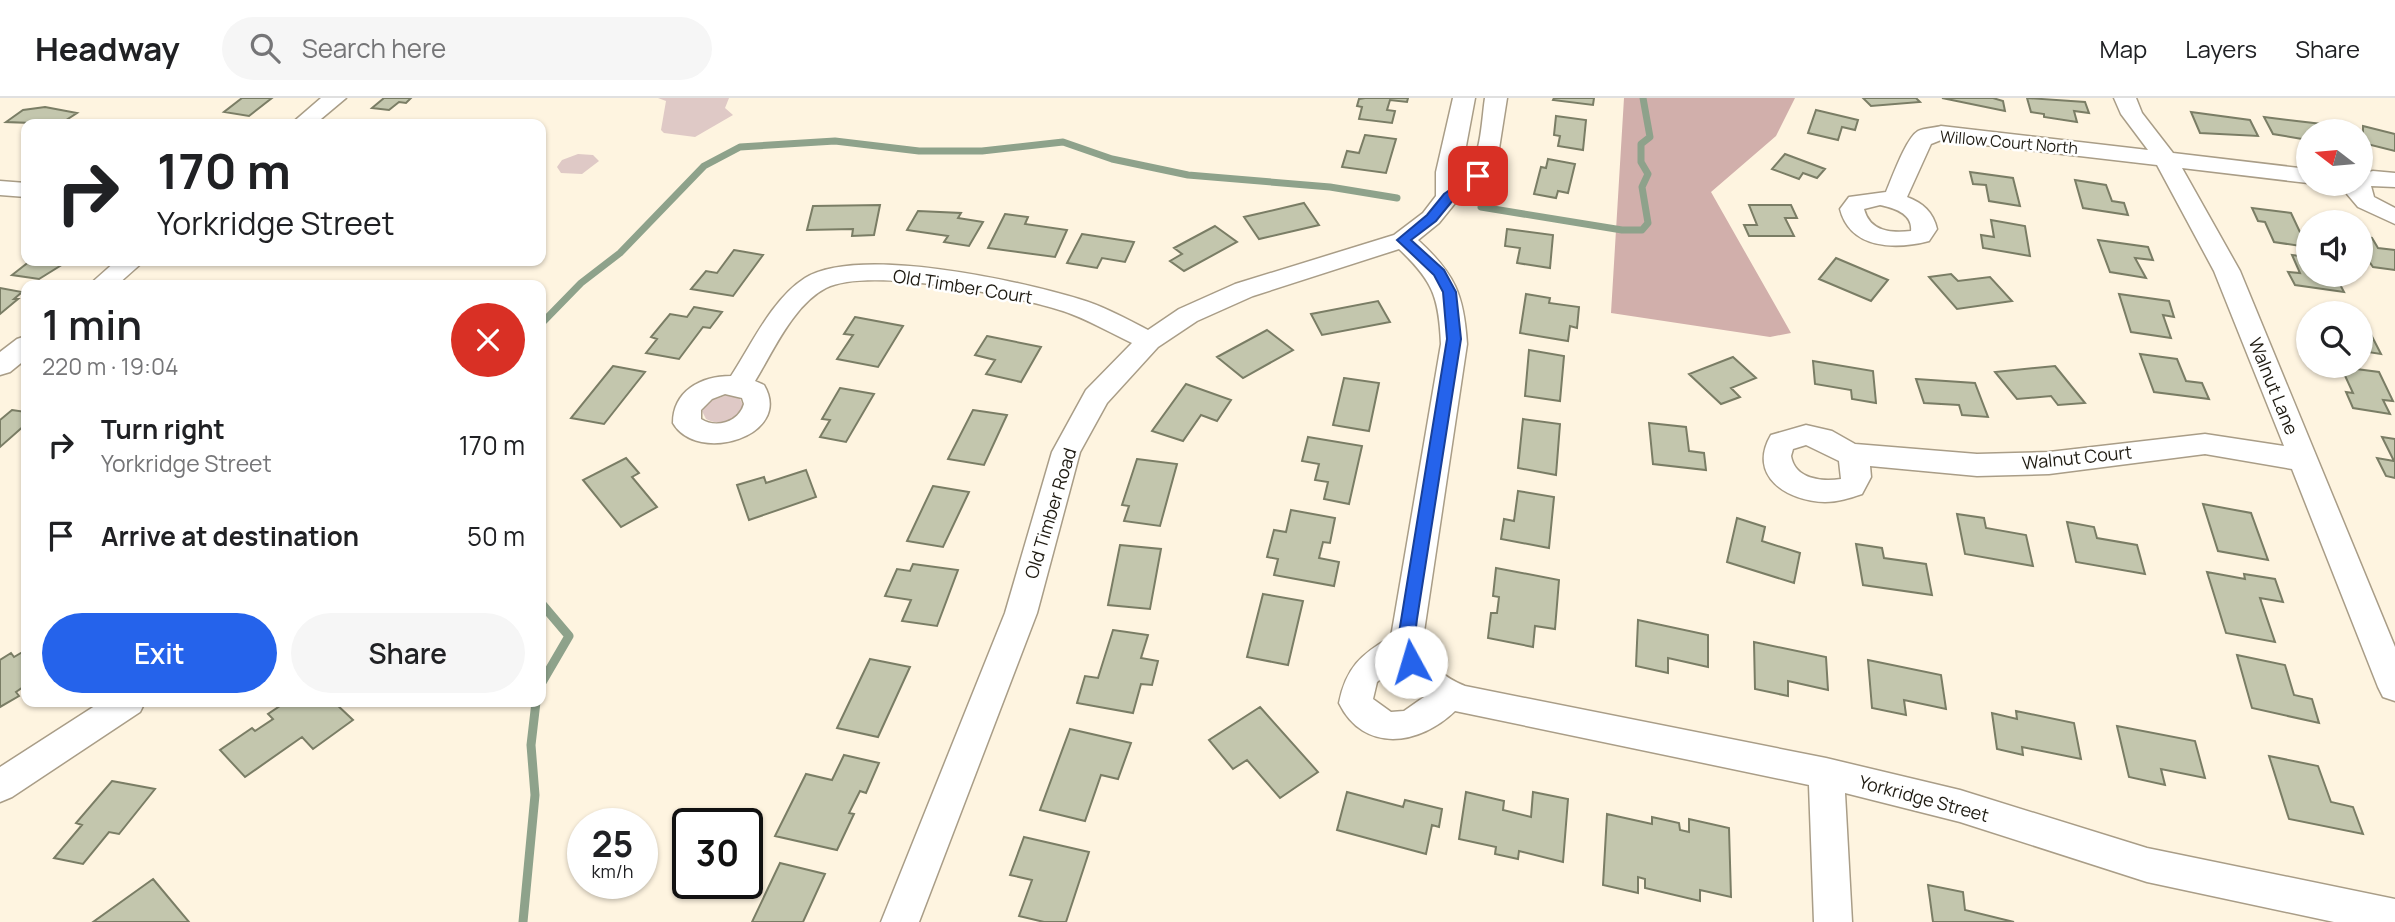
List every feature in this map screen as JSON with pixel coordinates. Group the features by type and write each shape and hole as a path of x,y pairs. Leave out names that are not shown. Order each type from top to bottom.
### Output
{"street":[{"path":"308,119 334,98"},
{"path":"1448,197 1448,172 1464,98"},
{"path":"1450,695 1430,714 1405,726 1388,725 1367,717 1356,703 1359,679 1373,663 1406,645 1454,339 1450,292 1439,273 1403,240 1431,218 1448,197 1478,176 1487,155 1494,98"},
{"name":"Walnut Lane","path":"2126,98 2132,114 2165,158 2227,271 2395,688"},
{"name":"Willow Court North","path":"1894,200 1920,142 1925,136 1941,133 2296,174"},
{"path":"2373,178 2395,180"},
{"path":"0,188 21,190"},
{"path":"2363,196 2366,202 2395,217"},
{"name":"Old Timber Road","path":"900,922 1021,613 1066,452 1096,397 1149,341 1188,315 1244,290 1403,240"},
{"path":"107,280 126,266"},
{"name":"Old Timber Court","path":"739,385 796,301 817,282 847,272 899,274 976,285 1071,305 1149,341"},
{"path":"0,366 21,349"},
{"name":"Walnut Court","path":"1849,454 1978,465 2037,463 2205,444 2304,460"},
{"name":"Yorkridge Street","path":"1406,645 1411,662 1421,676 1433,687 1450,695 1825,773 1960,806 2147,865 2395,917"},
{"path":"0,786 120,707"},
{"path":"1825,773 1833,922"}],"shaded area":[{"path":"658,98 729,98 725,108 733,115 695,137 664,133 661,130 666,101"},
{"path":"1624,98 1795,98 1776,136 1711,192 1791,333 1770,337 1611,313"},
{"path":"578,154 593,155 599,161 582,174 561,173 557,167 562,160"},
{"path":"727,395 739,397 743,405 737,415 723,422 706,419 702,411 708,402"}],"building":[{"path":"242,98 272,98 249,116 224,112"},
{"path":"384,98 411,98 406,103 399,102 389,110 372,108"},
{"path":"1408,98 1407,102 1390,100 1387,110 1395,111 1392,123 1359,119 1362,107 1357,106 1359,99"},
{"path":"1594,98 1593,105 1553,100"},
{"path":"1863,98 1916,98 1920,102 1871,106"},
{"path":"1942,98 1993,98 2003,101 2005,111"},
{"path":"2027,98 2085,102 2089,113 2074,111 2077,122 2044,117 2044,114 2031,112"},
{"path":"45,107 77,113 68,119 21,119 21,123 6,122 23,110"},
{"path":"1816,110 1858,120 1855,130 1842,127 1838,140 1808,133"},
{"path":"2191,112 2250,120 2258,136 2200,133"},
{"path":"1556,116 1586,120 1583,150 1558,146 1560,136 1554,135"},
{"path":"2264,117 2296,121 2296,138 2273,134"},
{"path":"2373,128 2395,134 2395,151 2373,146"},
{"path":"1365,135 1396,139 1386,173 1342,167 1347,151 1359,153"},
{"path":"1785,154 1825,169 1817,178 1803,173 1799,179 1772,169"},
{"path":"1548,159 1575,164 1568,193 1558,191 1556,198 1534,194 1541,167 1546,168"},
{"path":"1970,172 2013,178 2020,206 1989,201 1986,185 1973,184"},
{"path":"2075,180 2106,185 2112,201 2124,203 2128,215 2083,208"},
{"path":"1304,203 1319,225 1259,239 1244,217"},
{"path":"880,205 874,235 852,236 853,229 807,230 813,206"},
{"path":"1749,205 1791,205 1797,218 1785,218 1794,236 1749,236 1744,225 1757,225"},
{"path":"2252,208 2291,213 2296,224 2296,245 2274,242 2265,222 2258,221"},
{"path":"918,211 961,213 958,218 983,222 969,246 944,242 948,236 907,230"},
{"path":"1005,214 1028,217 1025,224 1067,230 1055,257 988,248"},
{"path":"1991,220 2025,226 2030,256 1983,248 1981,235 1994,237"},
{"path":"1215,226 1237,242 1184,271 1170,261 1182,254 1174,248"},
{"path":"1507,229 1553,235 1550,268 1517,263 1520,248 1505,246"},
{"path":"1082,234 1134,242 1125,262 1102,258 1097,268 1067,263"},
{"path":"2098,240 2148,247 2153,260 2135,258 2146,278 2110,272"},
{"path":"2373,240 2378,248 2395,250 2395,270 2373,267"},
{"path":"734,250 763,255 733,296 691,289 706,271 717,273"},
{"path":"1836,258 1888,280 1871,301 1819,279"},
{"path":"24,266 60,266 39,279 12,275"},
{"path":"2288,272 2296,273 2296,285 2295,285"},
{"path":"1951,274 1958,281 1990,277 2012,301 1957,309 1929,277"},
{"path":"2309,287 2341,287 2344,292"},
{"path":"0,288 21,292 14,299 18,299 0,314"},
{"path":"1526,294 1550,298 1549,303 1579,307 1577,328 1570,326 1568,341 1520,333"},
{"path":"2119,294 2169,301 2174,317 2163,315 2171,338 2131,332"},
{"path":"1378,301 1390,322 1322,335 1311,314"},
{"path":"694,307 722,312 710,328 703,327 679,359 646,353 657,339 651,337 670,314 687,317"},
{"path":"855,317 903,326 878,367 837,359 853,335 844,334"},
{"path":"1267,330 1293,350 1243,378 1217,357"},
{"path":"987,336 1041,347 1021,382 986,374 995,360 975,355"},
{"path":"2373,338 2381,354 2373,353"},
{"path":"1529,350 1564,356 1560,401 1525,396"},
{"path":"2140,354 2177,359 2186,381 2202,383 2209,399 2154,392"},
{"path":"1733,357 1756,378 1731,388 1740,397 1721,404 1689,374"},
{"path":"1813,361 1873,371 1876,403 1852,399 1851,390 1815,384"},
{"path":"613,366 645,372 604,424 571,418"},
{"path":"2055,366 2085,403 2058,405 2051,396 2017,399 1995,372"},
{"path":"2373,371 2379,372 2393,401 2383,400 2390,414 2353,408 2346,392 2353,393 2346,378 2373,378"},
{"path":"1344,378 1379,383 1369,431 1333,425"},
{"path":"1916,379 1975,383 1988,417 1962,415 1959,405 1924,403"},
{"path":"1186,384 1231,400 1217,421 1201,415 1183,441 1152,431"},
{"path":"840,388 874,394 846,442 820,437 830,420 822,419"},
{"path":"12,410 21,411 21,428 0,447 0,420"},
{"path":"973,410 1007,415 984,465 948,459"},
{"path":"1523,419 1560,424 1556,475 1518,468"},
{"path":"1649,423 1686,427 1689,451 1704,453 1706,470 1653,464"},
{"path":"1308,437 1362,446 1349,504 1324,499 1328,482 1315,480 1319,464 1302,461"},
{"path":"2382,437 2395,439 2395,478 2386,476 2377,458 2394,461"},
{"path":"626,458 639,473 632,477 657,507 621,527 583,480"},
{"path":"1137,459 1177,464 1160,526 1124,521 1129,506 1122,505"},
{"path":"806,470 816,497 749,520 737,485 764,477 766,483"},
{"path":"933,486 969,492 943,547 907,541"},
{"path":"1518,491 1554,497 1549,548 1501,539 1504,519 1514,521"},
{"path":"2203,504 2251,513 2268,560 2218,551"},
{"path":"1291,510 1335,518 1330,543 1323,542 1319,558 1339,562 1334,586 1274,575 1278,559 1267,557 1274,530 1286,532"},
{"path":"1957,514 1984,518 1986,528 2026,535 2033,566 1965,554"},
{"path":"1737,518 1765,527 1762,541 1800,553 1794,583 1727,562"},
{"path":"2067,522 2094,527 2097,538 2137,545 2145,574 2076,562"},
{"path":"1856,544 1882,548 1884,558 1926,564 1932,595 1863,585"},
{"path":"1120,545 1161,549 1150,609 1108,605"},
{"path":"913,564 958,570 937,626 902,621 911,600 885,596 897,569 910,571"},
{"path":"1496,568 1559,580 1555,629 1535,626 1533,647 1488,638 1491,613 1497,613 1499,597 1493,596"},
{"path":"2207,572 2245,579 2244,574 2275,579 2283,602 2260,598 2275,642 2226,633"},
{"path":"1263,594 1303,601 1288,665 1247,657"},
{"path":"1638,620 1708,635 1708,667 1668,658 1668,673 1636,666"},
{"path":"1113,630 1148,635 1141,658 1158,661 1152,685 1141,684 1133,713 1077,703 1085,676 1098,678"},
{"path":"1754,642 1826,657 1828,690 1788,681 1788,696 1755,689"},
{"path":"11,653 14,657 21,653 21,688 16,692 19,696 0,707 0,660"},
{"path":"2237,655 2285,665 2294,695 2312,699 2319,723 2252,708"},
{"path":"870,659 910,667 878,737 837,728"},
{"path":"1868,660 1941,675 1946,709 1904,700 1906,715 1872,708"},
{"path":"278,707 339,707 353,720 313,749 302,737 245,777 220,750 252,728 255,731 273,719 268,714"},
{"path":"1260,707 1318,772 1280,798 1247,760 1233,769 1209,740"},
{"path":"2016,711 2074,723 2081,759 2022,747 2023,755 1997,749 1992,713 2017,719"},
{"path":"2117,726 2195,741 2205,778 2161,769 2165,785 2129,777"},
{"path":"1070,729 1131,743 1118,779 1101,775 1085,821 1040,810"},
{"path":"844,755 879,763 866,793 860,791 849,813 854,814 837,850 775,836 806,774 832,780"},
{"path":"2269,756 2318,766 2331,802 2353,807 2363,834 2289,819"},
{"path":"112,781 155,789 119,834 109,832 83,864 54,858 82,825 76,823"},
{"path":"1347,792 1403,807 1405,800 1442,809 1439,827 1432,825 1426,854 1337,830"},
{"path":"1466,792 1504,801 1503,810 1531,817 1533,792 1568,799 1563,862 1519,851 1518,859 1495,854 1496,847 1459,839"},
{"path":"1607,814 1652,824 1652,817 1679,823 1680,830 1689,832 1689,819 1729,828 1731,897 1700,890 1700,901 1645,888 1645,879 1638,877 1638,893 1603,885"},
{"path":"1024,837 1089,852 1066,922 1044,922 1019,916 1032,880 1010,875"},
{"path":"780,863 825,874 803,922 752,922"},
{"path":"153,879 189,922 93,922"},
{"path":"1928,885 1963,892 1965,910 2014,922 1933,922"}],"waterway":[{"path":"1481,207 1622,230 1642,230 1648,223 1642,187 1648,174 1641,162 1641,144 1650,137 1643,98"},
{"path":"546,319 581,283 620,253 704,166 740,147 835,141 919,151 982,151 1063,142 1112,159 1188,175 1330,187 1397,198"},
{"path":"546,609 569,636 546,675"},
{"path":"523,922 535,795 531,745 535,707"}],"route":[{"path":"1411,662 1406,645 1409,619 1454,339 1450,292 1439,273 1403,240 1431,218 1448,197 1478,176"}]}
